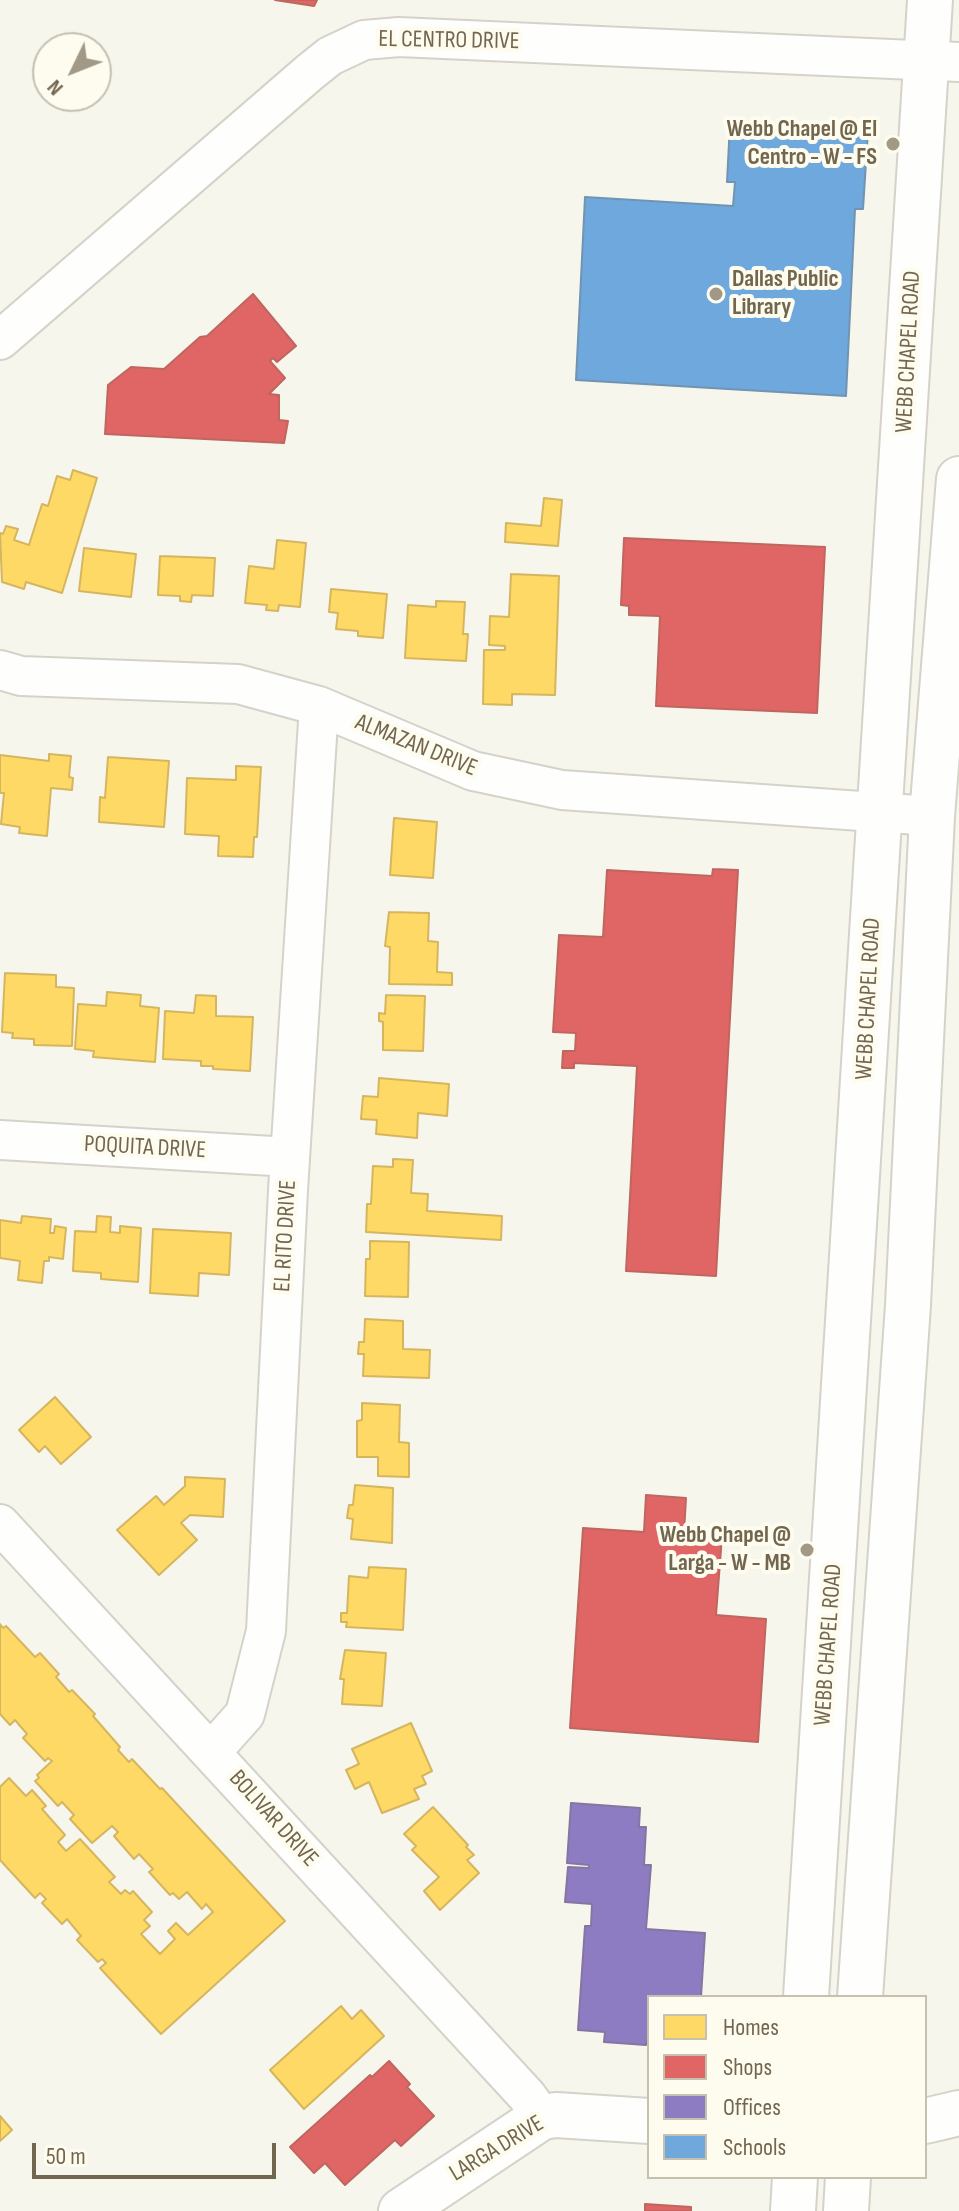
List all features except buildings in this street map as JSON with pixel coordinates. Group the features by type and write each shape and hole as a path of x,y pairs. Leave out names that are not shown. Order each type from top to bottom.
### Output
{"main road":[{"name":"WEBB CHAPEL ROAD","path":"806,1995 880,812 943,61 930,0"},
{"path":"860,1995 908,1305 932,816 959,479"},
{"path":"832,1594 887,1596"},
{"path":"927,2121 959,2113"},
{"name":"LARGA DRIVE","path":"401,2211 542,2117 556,2115 647,2121"},
{"path":"793,2211 795,2179"},
{"path":"846,2211 848,2179"}],"street":[{"name":"EL CENTRO DRIVE","path":"0,340 310,72 330,56 364,40 399,37 943,61"},
{"name":"ALMAZAN DRIVE","path":"0,670 21,676 238,684 319,706 473,771 562,790 932,816"},
{"name":"EL RITO DRIVE","path":"212,1751 245,1714 266,1631 290,1157 319,706"},
{"name":"POQUITA DRIVE","path":"0,1140 290,1157"},
{"name":"BOLIVAR DRIVE","path":"0,1524 212,1751 527,2096 542,2117"}],"place":[{"name":"Webb Chapel @ El Centro - W - FS","path":"893,144"},
{"name":"Dallas Public Library","path":"716,294"},
{"name":"Webb Chapel @ Larga - W - MB","path":"807,1550"}]}
